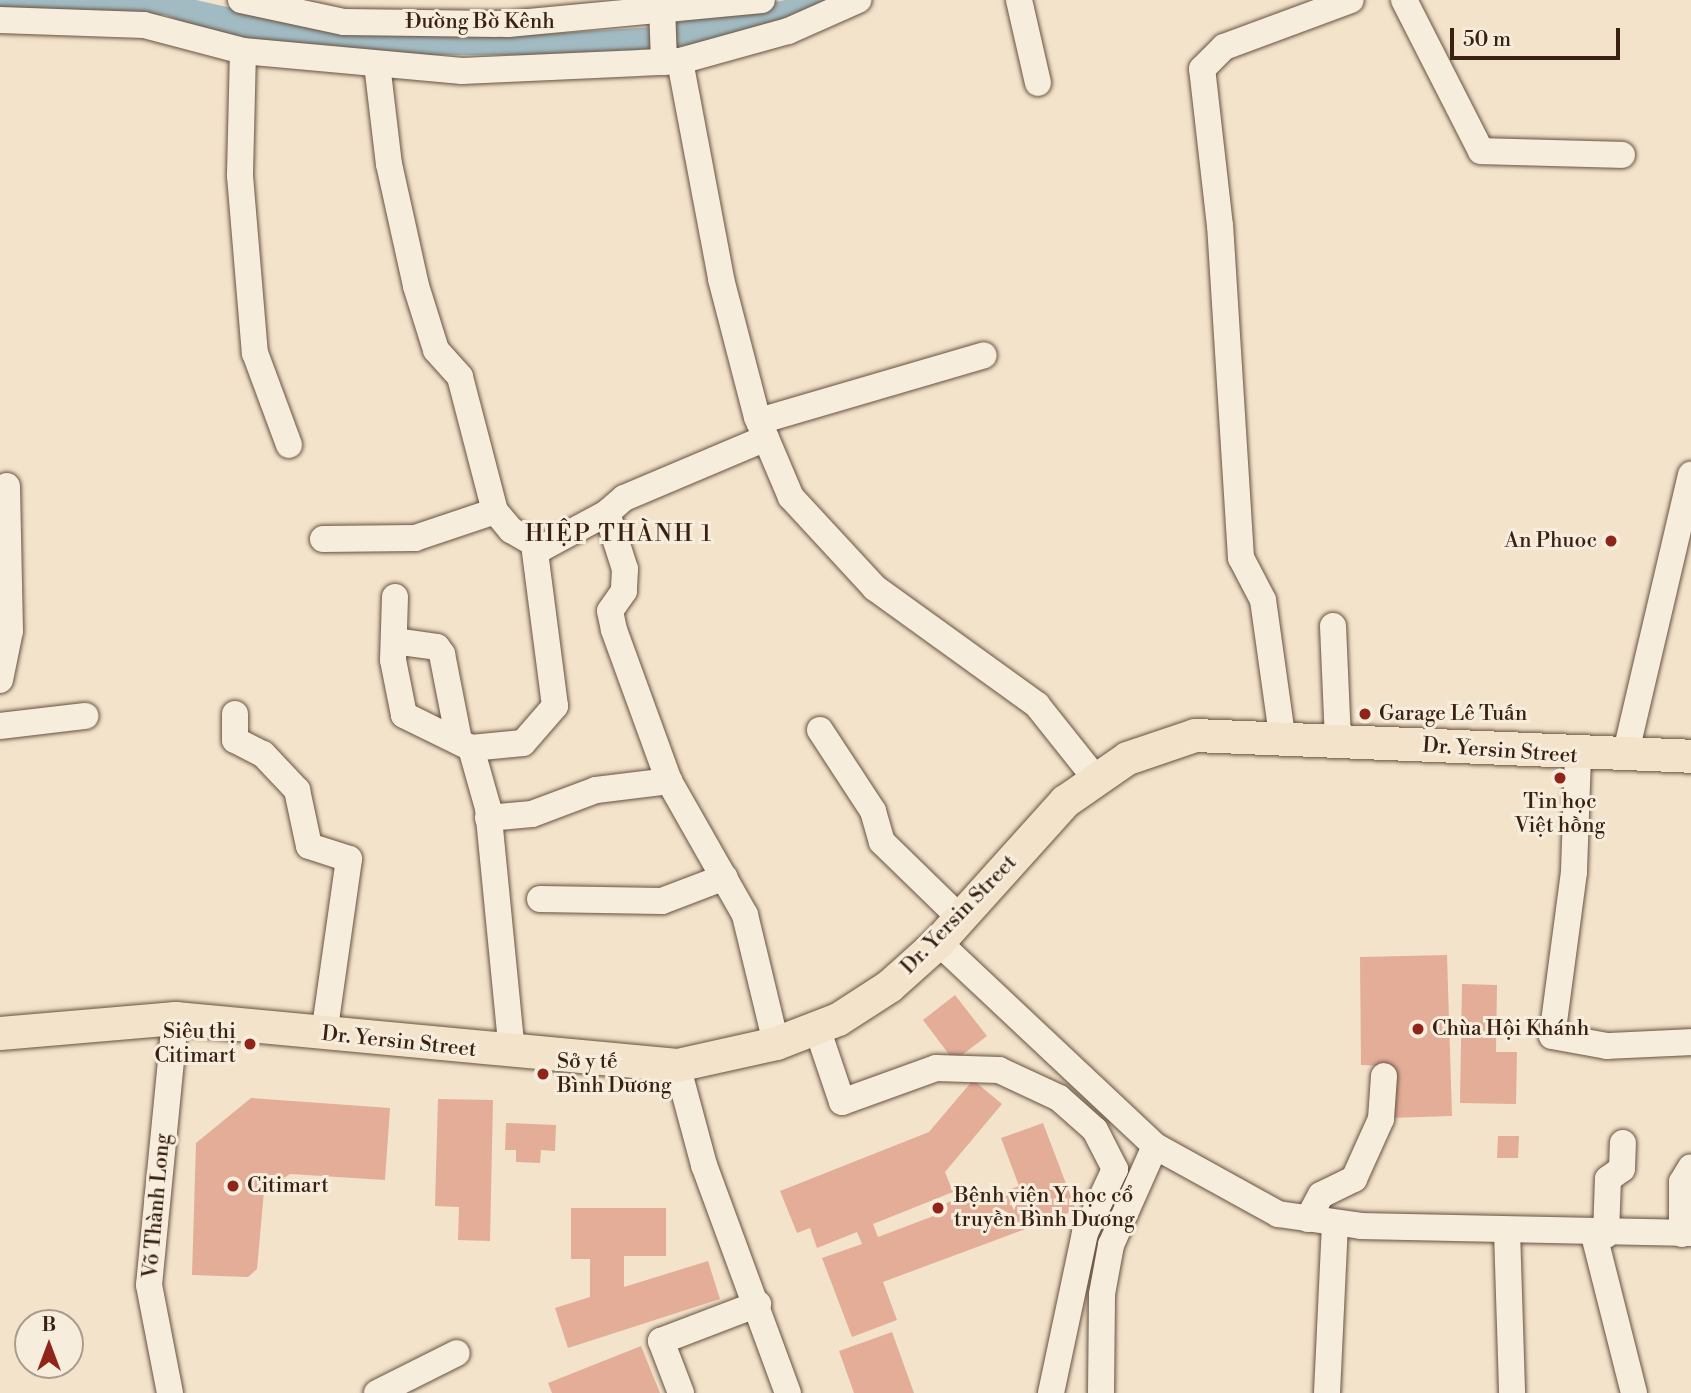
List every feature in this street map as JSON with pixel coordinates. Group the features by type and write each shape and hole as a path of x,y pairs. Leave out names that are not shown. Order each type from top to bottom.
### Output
{"main road":[{"name":"Dr. Yersin Street","path":"0,1033 175,1018 512,1053 677,1065 776,1043 817,1028 889,986 939,942 958,916 1095,778 1127,758 1195,735 1282,734 1578,756 1691,756"}],"street":[{"name":"Đường Bờ Kênh","path":"241,0 344,22 447,12 554,24 762,0"},
{"path":"0,20 144,25 243,51 462,71 669,59 788,32 858,0"},
{"path":"1018,0 1038,83"},
{"path":"1282,734 1263,600 1241,558 1220,226 1202,69 1224,47 1351,0"},
{"path":"1404,0 1481,151 1622,155"},
{"path":"662,11 669,59 721,278 762,429 791,497 875,588 1037,705 1095,778"},
{"path":"243,51 240,176 256,312 255,353 289,445"},
{"path":"377,64 389,164 416,286 436,350 460,377 495,511 542,548 558,542 607,513 624,498 762,429 984,355"},
{"path":"1625,756 1691,475"},
{"path":"0,680 10,631 7,486"},
{"path":"323,539 415,538 495,511"},
{"path":"607,513 625,569 624,592 610,611 614,630 669,781 745,915 776,1043"},
{"path":"395,597 394,641 404,715 465,745 523,743 555,706 534,544"},
{"path":"1333,626 1338,740"},
{"path":"394,641 437,646 442,654 465,745 488,818 512,1053"},
{"path":"234,713 235,740 263,754 297,790 309,846 349,859 324,1034"},
{"path":"0,726 85,716"},
{"path":"820,730 873,811 882,842 958,916"},
{"path":"1578,756 1574,872 1552,1036 1607,1046 1691,1042"},
{"path":"488,818 531,814 596,790 669,781"},
{"path":"540,899 662,901 725,877"},
{"path":"939,942 1155,1146 1278,1214 1335,1223 1600,1235 1686,1233 1682,1182 1691,1167"},
{"name":"Võ Thành Long","path":"170,1393 149,1285 175,1018"},
{"path":"817,1028 842,1102 936,1068 999,1070 1059,1098 1095,1130 1115,1169 1085,1233 1051,1393"},
{"path":"677,1065 704,1165 789,1393"},
{"path":"1308,1219 1321,1195 1354,1178 1381,1119 1384,1076"},
{"path":"1623,1143 1622,1169 1608,1179 1600,1235 1634,1393"},
{"path":"1101,1393 1102,1294 1111,1245 1155,1146"},
{"path":"1327,1393 1335,1223"},
{"path":"1507,1231 1512,1393"},
{"path":"681,1393 661,1341 758,1304"},
{"path":"377,1393 457,1353"}],"water":[{"path":"0,0 196,0 293,22 527,35 655,27 785,0 839,0 769,29 637,55 386,55 224,37 165,15 27,11 0,8"}],"building":[{"name":"Chùa Hội Khánh","path":"1447,955 1452,1116 1390,1118 1387,1066 1361,1065 1360,957"},
{"path":"1462,984 1497,985 1496,1052 1517,1052 1516,1104 1460,1103"},
{"path":"955,995 987,1036 954,1061 923,1020"},
{"path":"973,1080 1002,1104 945,1172 953,1192 873,1224 878,1237 944,1212 941,1205 976,1192 979,1201 1019,1186 1001,1138 1043,1123 1076,1210 883,1282 897,1320 852,1337 822,1258 862,1244 857,1232 817,1248 810,1228 797,1233 780,1191 929,1132"},
{"name":"Citimart","path":"251,1098 390,1108 385,1180 290,1174 264,1191 257,1269 248,1277 192,1275 196,1143"},
{"path":"438,1099 493,1100 490,1241 458,1240 459,1207 435,1206"},
{"path":"506,1123 556,1125 555,1151 541,1150 540,1163 516,1162 516,1150 505,1150"},
{"path":"1498,1136 1519,1136 1518,1158 1497,1158"},
{"path":"571,1208 666,1208 666,1256 624,1256 624,1287 708,1261 720,1299 568,1348 555,1308 590,1297 590,1259 571,1259"},
{"path":"892,1332 914,1393 854,1393 839,1351"},
{"path":"641,1346 660,1393 552,1393 548,1383"}],"place":[{"name":"An Phuoc","path":"1611,541"},
{"name":"Garage Lê Tuấn","path":"1365,714"},
{"name":"Tin học Việt hồng","path":"1560,778"},
{"name":"Chùa Hội Khánh","path":"1418,1029"},
{"name":"Siêu thị Citimart","path":"250,1044"},
{"name":"Sở y tế Bình Dương","path":"543,1074"},
{"name":"Citimart","path":"233,1186"},
{"name":"Bệnh viện Y học cổ truyền Bình Dương","path":"938,1208"}],"district":[{"name":"HIỆP THÀNH 1","path":"619,534"}]}
